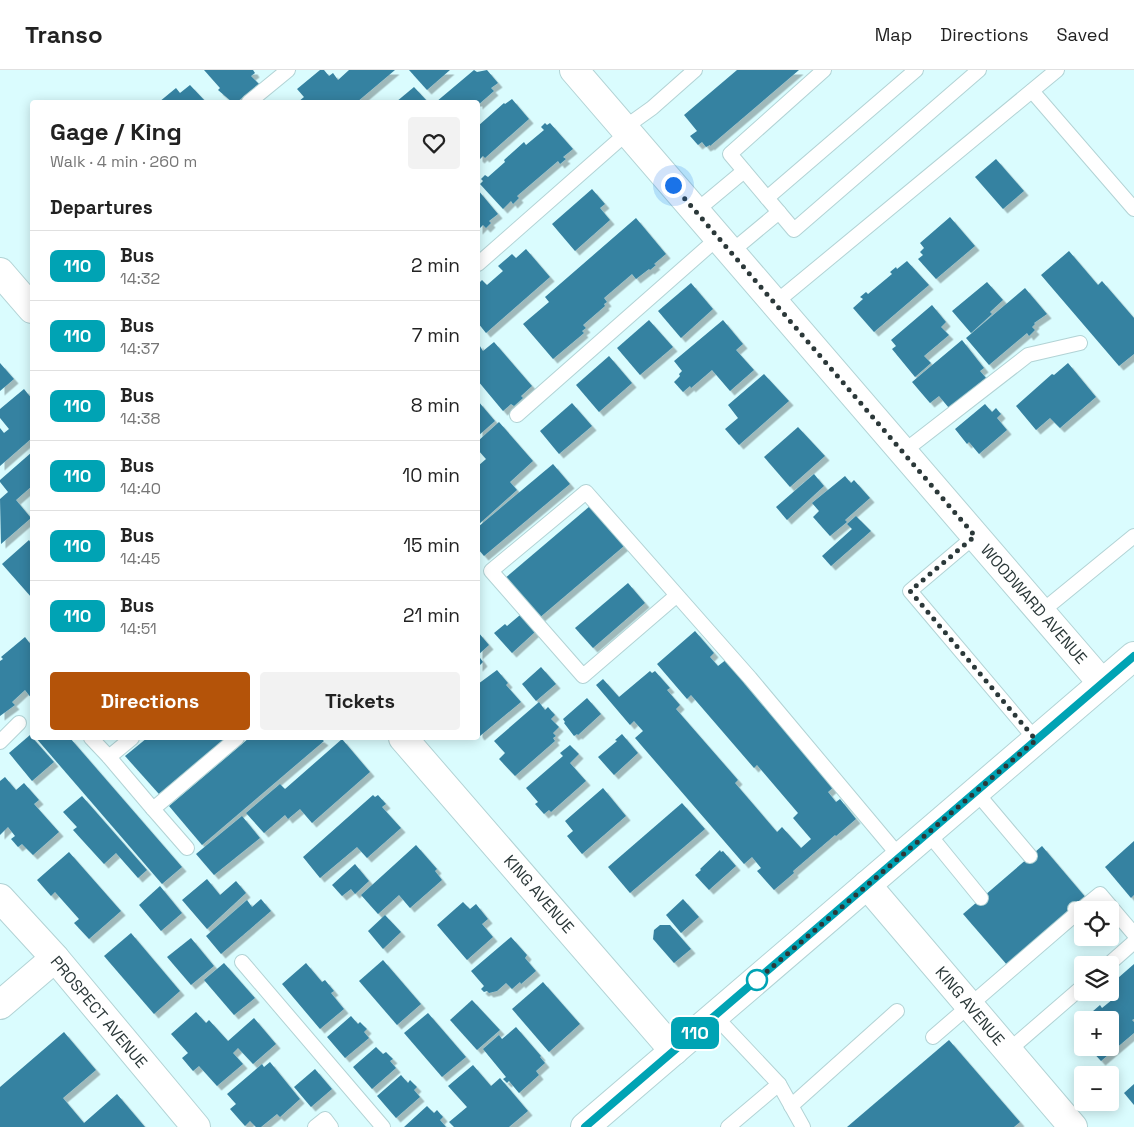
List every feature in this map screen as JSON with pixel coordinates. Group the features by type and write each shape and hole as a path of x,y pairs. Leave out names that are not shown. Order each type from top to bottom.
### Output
{"street":[{"name":"WOODWARD AVENUE","path":"574,70 1102,683"},
{"path":"0,272 30,307"},
{"path":"585,1127 1134,656"},
{"name":"KING AVENUE","path":"405,740 674,1050"},
{"name":"KING AVENUE","path":"867,885 1073,1127"},
{"name":"PROSPECT AVENUE","path":"0,898 55,958 196,1127"},
{"path":"0,1005 55,958"}],"lane":[{"path":"251,100 288,70"},
{"path":"480,262 695,70"},
{"path":"824,70 730,154 794,230 979,70"},
{"path":"767,198 916,70"},
{"path":"775,303 1057,70"},
{"path":"1032,91 1134,209"},
{"path":"696,211 744,170"},
{"path":"517,415 725,245 779,212"},
{"path":"903,452 1028,355 1080,343"},
{"path":"676,596 583,676 491,572 586,492 750,678 900,857"},
{"path":"975,536 910,591 1036,740"},
{"path":"1042,612 1134,536"},
{"path":"0,742 20,723"},
{"path":"94,740 187,848"},
{"path":"109,757 130,740"},
{"path":"153,810 235,740"},
{"path":"976,792 1030,856"},
{"path":"928,833 981,898"},
{"path":"933,1037 1076,911 1100,894 1134,934"},
{"path":"1118,956 1134,942"},
{"path":"242,962 383,1127"},
{"path":"1008,1051 1074,994"},
{"path":"791,1106 897,1011"},
{"path":"715,1016 779,1084 803,1127"},
{"path":"728,1127 779,1084"},
{"path":"315,1127 325,1119 331,1127"}],"building":[{"path":"204,70 253,70 255,73 251,76 259,84 239,100 230,100 218,90 220,88"},
{"path":"320,70 324,70 329,76 333,73 338,80 349,70 395,70 359,100 300,100 304,97 297,89"},
{"path":"409,70 450,70 427,90"},
{"path":"474,70 477,72 487,70 498,83 491,88 494,91 480,103 480,100 438,100"},
{"path":"737,70 799,70 710,146 706,147 702,142 698,145 690,136 697,131 684,115"},
{"path":"190,85 204,100 161,100 176,88 180,93"},
{"path":"414,87 426,100 398,100"},
{"path":"512,99 529,119 485,158 483,156 480,159 480,124"},
{"path":"545,123 547,125 550,123 573,149 563,157 566,159 560,164 558,161 517,196 519,198 513,204 511,201 503,209 480,184 483,181 481,179 485,175 488,177 524,142 526,145 544,130 541,127"},
{"path":"996,159 1024,191 1003,209 975,177"},
{"path":"592,189 605,204 600,208 610,220 575,251 552,224"},
{"path":"480,192 498,214 489,221 491,223 486,228 483,225 480,228"},
{"path":"950,217 975,246 936,279 918,259 923,255 920,252 924,248 920,243"},
{"path":"636,218 666,254 650,270 636,279 632,274 604,298 607,302 604,304 605,306 583,325 586,328 582,331 584,333 553,359 523,324 549,302 545,297"},
{"path":"526,249 550,277 486,333 480,326 480,282 482,280 487,285 503,271 498,266 512,254 516,258"},
{"path":"1069,251 1098,285 1102,281 1134,318 1134,354 1119,366 1041,275"},
{"path":"907,261 929,285 874,332 853,308 863,299 860,297 866,292 868,294 892,274 890,272"},
{"path":"987,282 1003,300 990,312 992,314 971,333 952,311"},
{"path":"691,283 713,309 681,338 658,311"},
{"path":"1025,288 1047,314 1034,323 1032,327 1035,330 1029,336 1027,333 989,365 966,338"},
{"path":"932,305 946,322 941,327 949,335 924,356 931,363 915,377 892,349 896,346 891,340"},
{"path":"649,320 673,347 640,375 617,348"},
{"path":"723,320 743,344 736,350 754,370 730,391 712,370 691,388 690,386 683,392 674,382 682,371 674,361"},
{"path":"962,340 984,368 980,371 986,378 949,408 939,396 930,403 912,382"},
{"path":"494,342 532,386 514,406 511,404 503,411 480,383 480,346 483,351"},
{"path":"609,356 632,383 599,412 576,385"},
{"path":"0,363 14,379 0,391"},
{"path":"1068,363 1096,397 1060,428 1050,418 1036,430 1016,406 1052,374 1054,375"},
{"path":"764,374 789,401 739,445 725,429 738,418 728,405"},
{"path":"24,389 30,396 30,440 0,466 0,428 4,433 9,429 0,418 0,409"},
{"path":"480,403 495,421 480,434"},
{"path":"572,403 592,426 559,454 540,431"},
{"path":"985,404 992,412 996,408 1001,414 997,418 1007,430 979,454 969,442 967,444 955,429"},
{"path":"499,422 533,461 510,482 517,490 480,523 480,464 486,459 480,452 480,439"},
{"path":"798,427 825,456 790,487 764,457"},
{"path":"30,454 30,488 16,500 30,519 1,544 0,499 8,492 0,480"},
{"path":"553,464 570,484 484,556 480,551 480,525"},
{"path":"814,474 824,486 787,520 776,507"},
{"path":"845,476 851,483 854,480 870,498 845,520 847,522 830,536 813,517 819,511 812,503"},
{"path":"590,506 624,546 538,619 504,579"},
{"path":"856,516 871,531 831,566 822,556 852,529 847,524"},
{"path":"29,540 30,596 2,564"},
{"path":"628,583 645,603 593,648 575,628"},
{"path":"520,615 535,632 512,653 494,633 505,624 507,626"},
{"path":"695,631 714,653 710,657 718,666 727,659 836,785 828,792 836,802 840,799 856,819 793,871 794,873 774,890 757,871 761,868 752,857 744,864 635,738 643,731 634,721 630,725 596,685 603,679 619,697 650,671 652,673 655,671 670,688 667,690 680,705 676,709 738,780 735,783 777,832 782,827 801,848 811,839 793,818 798,813 757,765 754,768 691,695 687,699 657,664"},
{"path":"480,634 489,645 480,653"},
{"path":"25,637 30,643 30,696 25,690 12,702 15,705 0,716 0,661 3,659 1,657"},
{"path":"541,667 556,684 536,701 522,684"},
{"path":"497,670 508,683 506,685 521,702 480,736 480,683"},
{"path":"587,698 601,714 578,735 574,736 563,719"},
{"path":"539,702 545,710 548,707 555,715 551,719 559,727 553,733 556,736 553,738 555,741 515,776 499,759 505,753 494,741"},
{"path":"622,734 638,753 614,775 598,757 617,741 615,740"},
{"path":"30,735 30,740 34,740 54,762 32,781 9,753"},
{"path":"38,740 72,740 182,867 162,884"},
{"path":"145,740 224,740 159,794 125,756"},
{"path":"247,740 324,741 202,845 169,806"},
{"path":"341,740 370,772 312,823 300,809 288,819 285,815 264,833 246,813 280,784 285,789"},
{"path":"570,745 579,754 570,763 586,781 551,812 549,810 544,814 535,804 538,802 526,788 563,756 560,753"},
{"path":"5,777 16,790 24,783 39,800 34,804 59,832 33,855 22,844 18,847 11,839 15,836 8,827 0,835 0,781"},
{"path":"603,788 626,816 582,854 567,836 573,831 565,821"},
{"path":"373,795 375,797 378,795 386,804 382,807 401,828 367,858 357,847 320,878 303,857"},
{"path":"82,796 147,870 138,878 116,853 104,864 73,830 77,827 63,812"},
{"path":"682,803 705,829 630,893 608,867"},
{"path":"242,816 260,838 214,875 196,854"},
{"path":"1134,841 1134,895 1131,898 1105,867"},
{"path":"416,845 437,869 435,871 442,880 410,908 399,895 378,914 361,895"},
{"path":"1042,846 1087,899 1085,901 1074,901 1074,910 1008,966 963,914"},
{"path":"720,850 736,866 709,890 695,875"},
{"path":"69,852 121,911 89,939 74,923 79,919 55,892 51,896 37,880"},
{"path":"355,864 369,881 355,894 351,889 342,896 332,885"},
{"path":"207,879 220,895 236,881 246,893 207,929 182,900"},
{"path":"160,886 182,913 161,931 139,905"},
{"path":"261,899 271,911 221,954 206,936 247,900 252,907"},
{"path":"683,899 699,917 681,933 666,915"},
{"path":"463,902 470,909 476,904 488,919 482,924 493,937 467,960 437,925"},
{"path":"385,915 401,932 383,949 368,931"},
{"path":"660,925 670,925 691,949 674,963 653,939 654,930"},
{"path":"131,933 180,991 154,1014 104,956"},
{"path":"511,937 527,955 525,958 536,971 512,989 506,983 497,991 484,992 481,989 484,986 471,971"},
{"path":"191,938 214,966 191,985 167,957"},
{"path":"383,960 421,1004 397,1025 359,981"},
{"path":"224,963 255,998 234,1015 204,980"},
{"path":"306,963 322,982 325,980 334,991 331,993 344,1009 320,1029 282,984"},
{"path":"1134,964 1134,1019 1132,1020 1134,1022 1134,1033 1119,1046 1119,1011 1093,1011 1100,1005 1102,1008 1111,1001 1119,1001 1119,977"},
{"path":"543,982 580,1024 549,1052 512,1009"},
{"path":"472,1000 500,1030 477,1050 450,1020"},
{"path":"196,1012 206,1023 209,1020 228,1041 254,1018 276,1044 253,1064 238,1048 233,1053 243,1064 217,1086 199,1066 193,1071 182,1058 188,1053 171,1034"},
{"path":"428,1013 466,1057 442,1077 404,1033"},
{"path":"351,1016 358,1024 360,1022 367,1029 364,1032 369,1038 345,1058 327,1037"},
{"path":"516,1027 545,1063 536,1071 539,1075 519,1093 509,1081 507,1083 503,1079 506,1077 483,1049 499,1035 502,1039"},
{"path":"64,1032 96,1070 63,1098 84,1123 117,1094 145,1127 0,1127 0,1087"},
{"path":"949,1040 1020,1122 1014,1127 847,1127"},
{"path":"376,1047 383,1054 386,1052 393,1059 390,1061 396,1068 372,1089 353,1067"},
{"path":"1096,1056 1107,1056 1101,1061"},
{"path":"270,1062 300,1099 280,1117 277,1114 261,1127 256,1127 250,1121 245,1126 230,1109 236,1104 227,1094 262,1064 264,1067"},
{"path":"473,1065 491,1086 500,1078 528,1111 509,1127 454,1127 449,1122 467,1107 448,1086"},
{"path":"315,1069 332,1089 311,1107 294,1087"},
{"path":"401,1075 408,1083 410,1080 417,1087 414,1090 420,1097 396,1118 377,1096"},
{"path":"1134,1084 1134,1105 1124,1093"},
{"path":"427,1106 434,1113 437,1110 443,1117 440,1120 446,1127 404,1127"}],"bus line":[{"name":"110","path":"585,1127 1134,656"}],"route":[{"path":"673,185 975,536 910,591 1036,740 757,980"}]}
